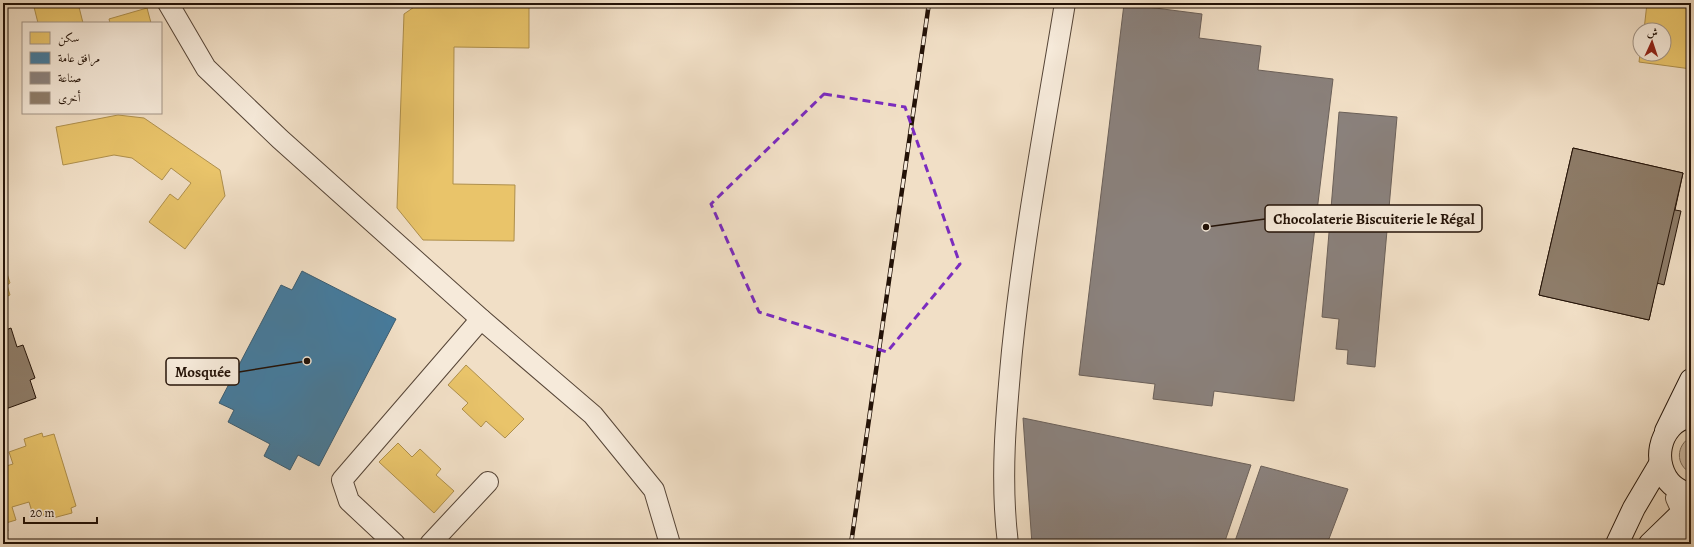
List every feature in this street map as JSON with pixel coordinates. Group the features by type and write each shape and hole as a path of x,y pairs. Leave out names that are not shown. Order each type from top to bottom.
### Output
{"main road":[{"path":"1650,544 1689,511 1674,486 1662,470 1659,450 1663,437 1691,380"},
{"path":"1663,437 1670,427 1681,419 1691,416"},
{"path":"1617,544 1634,508 1662,470"}],"street":[{"path":"168,3 206,68 280,139 481,319 594,415 627,454 654,490 670,544"},
{"path":"1008,544 1004,509 1004,447 1018,288 1065,3"},
{"path":"395,544 349,501 342,480 481,319"},
{"path":"430,544 488,482"},
{"path":"1654,544 1661,540 1678,539 1686,544"}],"highlighted area":[{"path":"824,94 905,107 960,264 887,352 759,312 711,204"}],"shaded area":[{"path":"1691,437 1691,473 1682,465 1679,455 1682,445"}],"building: سكن":[{"path":"33,3 78,3 83,22 38,22"},
{"path":"420,3 529,3 529,48 454,47 453,184 515,185 514,241 423,240 397,208 404,14"},
{"path":"1647,3 1691,3 1691,69 1639,62 1672,62 1672,22 1645,22"},
{"path":"147,8 151,22 110,22 109,19"},
{"path":"118,115 144,118 220,170 225,196 185,249 149,222 170,194 178,200 191,183 171,168 162,180 132,158 114,155 63,165 56,127"},
{"path":"3,261 10,283 7,285 10,295 3,298"},
{"path":"466,365 524,419 505,438 486,421 481,427 462,409 468,403 448,385"},
{"path":"42,433 43,437 54,434 76,506 71,508 72,513 53,518 51,513 34,518 29,502 12,507 16,520 6,523 8,531 3,532 3,467 13,464 9,452 26,446 24,439"},
{"path":"398,443 412,457 420,449 441,469 436,475 454,491 434,513 379,462"}],"building: مرافق عامة":[{"path":"302,271 396,319 319,466 298,455 290,470 264,456 270,444 228,422 234,410 219,403 281,285 292,290"}],"building: صناعة":[{"path":"1124,4 1202,14 1199,38 1261,46 1258,70 1333,79 1294,401 1214,391 1212,406 1153,399 1155,384 1079,375"},
{"path":"1339,112 1397,117 1375,367 1347,364 1348,350 1336,349 1339,319 1322,317"},
{"path":"1023,418 1251,465 1224,544 1032,544"},
{"path":"1261,466 1348,489 1327,544 1234,544"}],"building: أخرى":[{"path":"1573,148 1683,173 1675,210 1681,211 1664,285 1657,283 1649,320 1539,295"},
{"path":"1573,148 1683,173 1649,320 1539,295"},
{"path":"11,328 17,347 23,345 35,378 30,380 36,398 3,410 3,331"}],"railway":[{"path":"851,544 929,3"}],"place":[{"name":"Chocolaterie Biscuiterie le Régal","path":"1206,227"},
{"name":"Mosquée","path":"307,361"}]}
